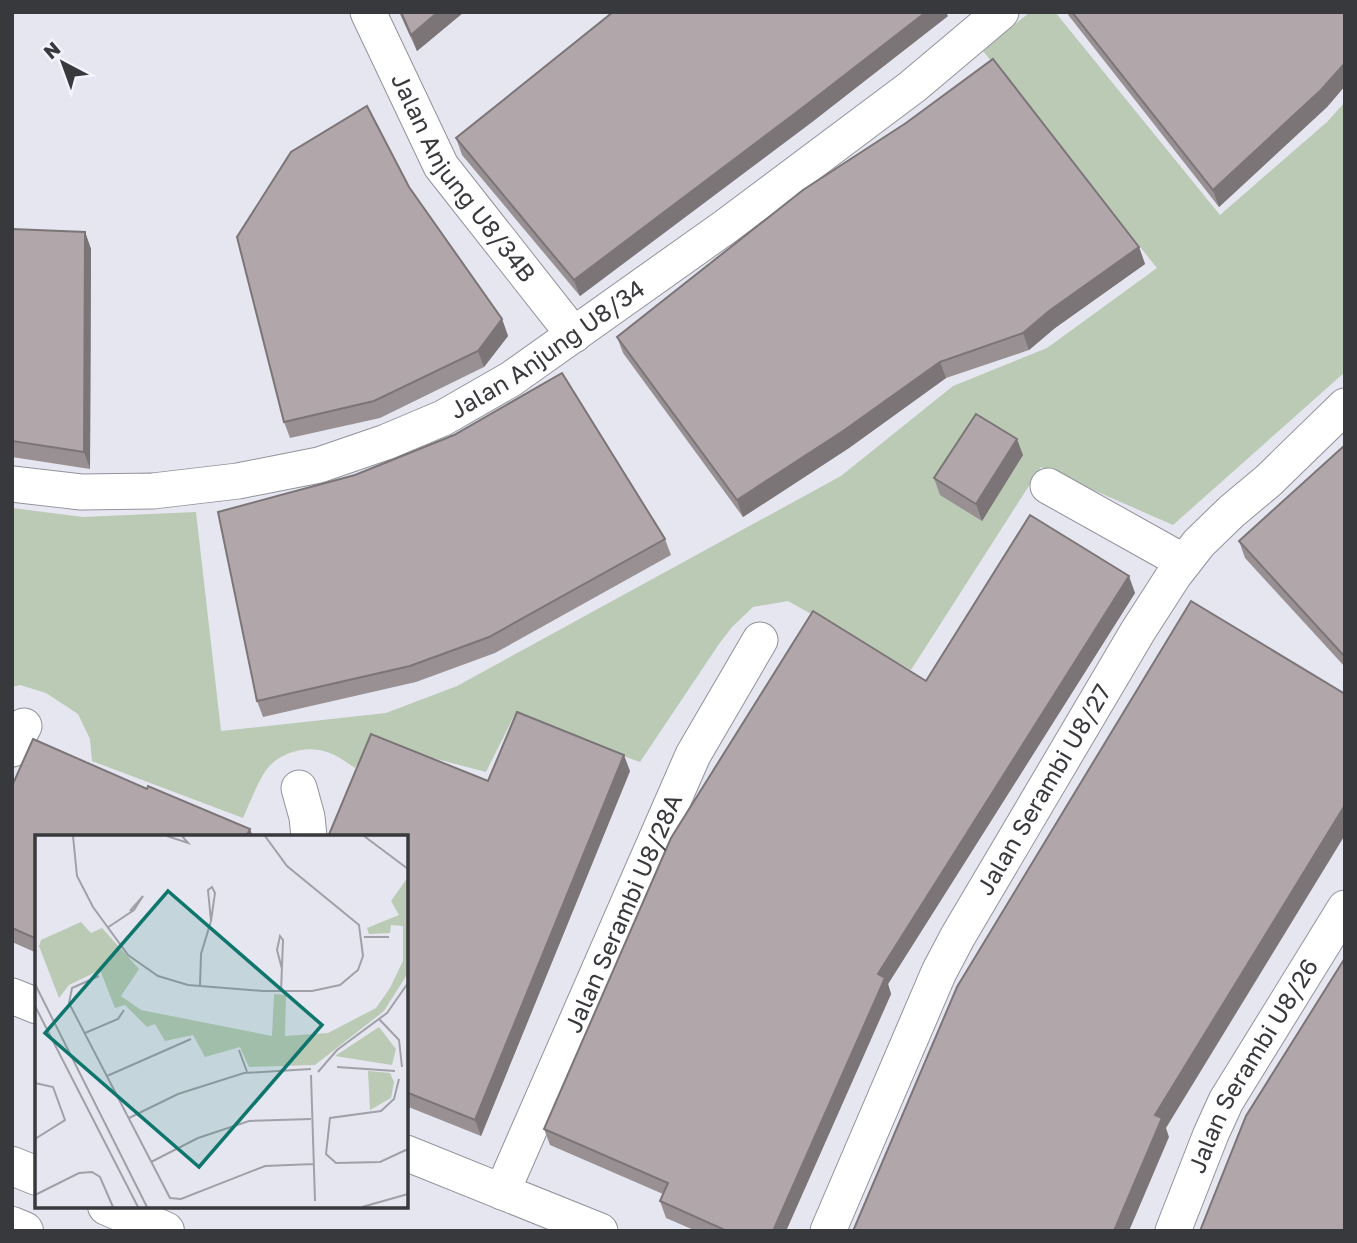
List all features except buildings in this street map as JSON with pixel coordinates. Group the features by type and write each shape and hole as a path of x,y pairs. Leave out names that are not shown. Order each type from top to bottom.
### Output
{"main road":[{"path":"12,1166 35,1175"},
{"path":"112,1208 164,1231"},
{"path":"12,1226 24,1231"}],"street":[{"name":"Jalan Anjung U8/34B","path":"369,12 441,166 574,335"},
{"name":"Jalan Anjung U8/34","path":"12,484 81,492 153,491 238,481 319,464 386,442 443,418 511,379 725,227 912,87 1001,12"},
{"name":"Jalan Serambi U8/27","path":"828,1231 939,972 1138,631 1199,543 1345,406"},
{"path":"1048,486 1184,562"},
{"name":"Jalan Serambi U8/28A","path":"502,1192 693,755 760,640"},
{"path":"299,788 309,835"},
{"name":"Jalan Serambi U8/26","path":"1173,1231 1226,1101 1345,908"},
{"path":"12,996 35,1005"},
{"path":"408,1154 600,1231"}],"green space":[{"path":"1030,12 1055,12 1220,215 1327,122 1345,102 1345,372 1173,525 1041,467 911,670 788,601 753,607 719,644 640,762 514,716 486,772 371,742 355,768 334,755 319,750 286,754 272,763 264,773 243,818 92,761 90,739 78,714 46,693 20,685 12,687 12,508 83,517 196,512 221,731 386,713 457,686 841,476 953,386 1047,348 1157,268 983,51"}]}
